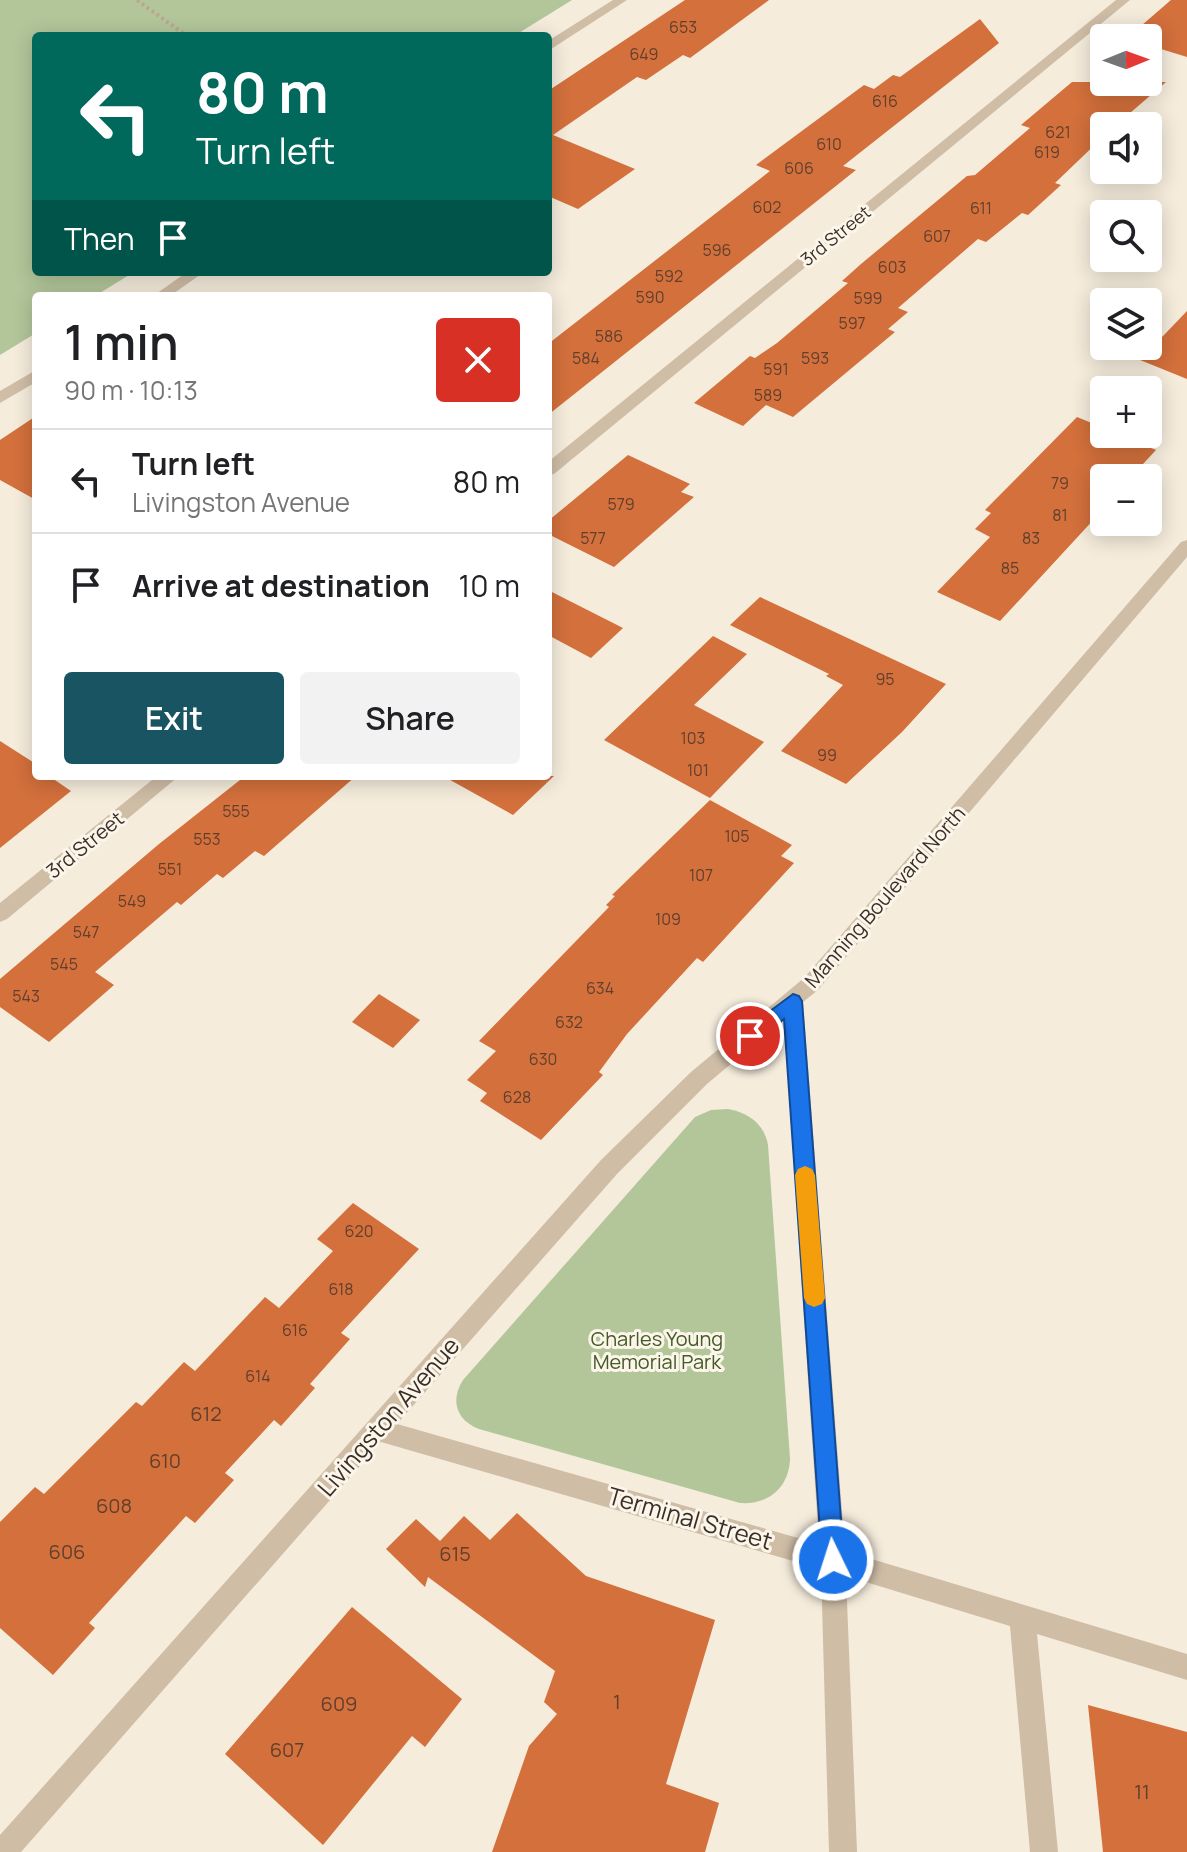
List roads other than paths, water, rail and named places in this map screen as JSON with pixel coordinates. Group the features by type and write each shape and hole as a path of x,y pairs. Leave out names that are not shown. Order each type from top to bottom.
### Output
{"street":[{"path":"552,44 621,0"},
{"name":"3rd Street","path":"552,467 1124,0"},
{"path":"166,292 191,276"},
{"path":"0,398 32,378"},
{"name":"Manning Boulevard North","path":"843,1852 833,1560 793,1001 825,968 1187,546"},
{"name":"3rd Street","path":"0,914 165,780"},
{"name":"Livingston Avenue","path":"3,1852 609,1167 699,1078 793,1001"},
{"name":"Terminal Street","path":"377,1430 833,1560 1187,1667"},
{"path":"1022,1617 1044,1852"}],"park label":[{"name":"Charles Young Memorial Park","path":"657,1350"}]}
